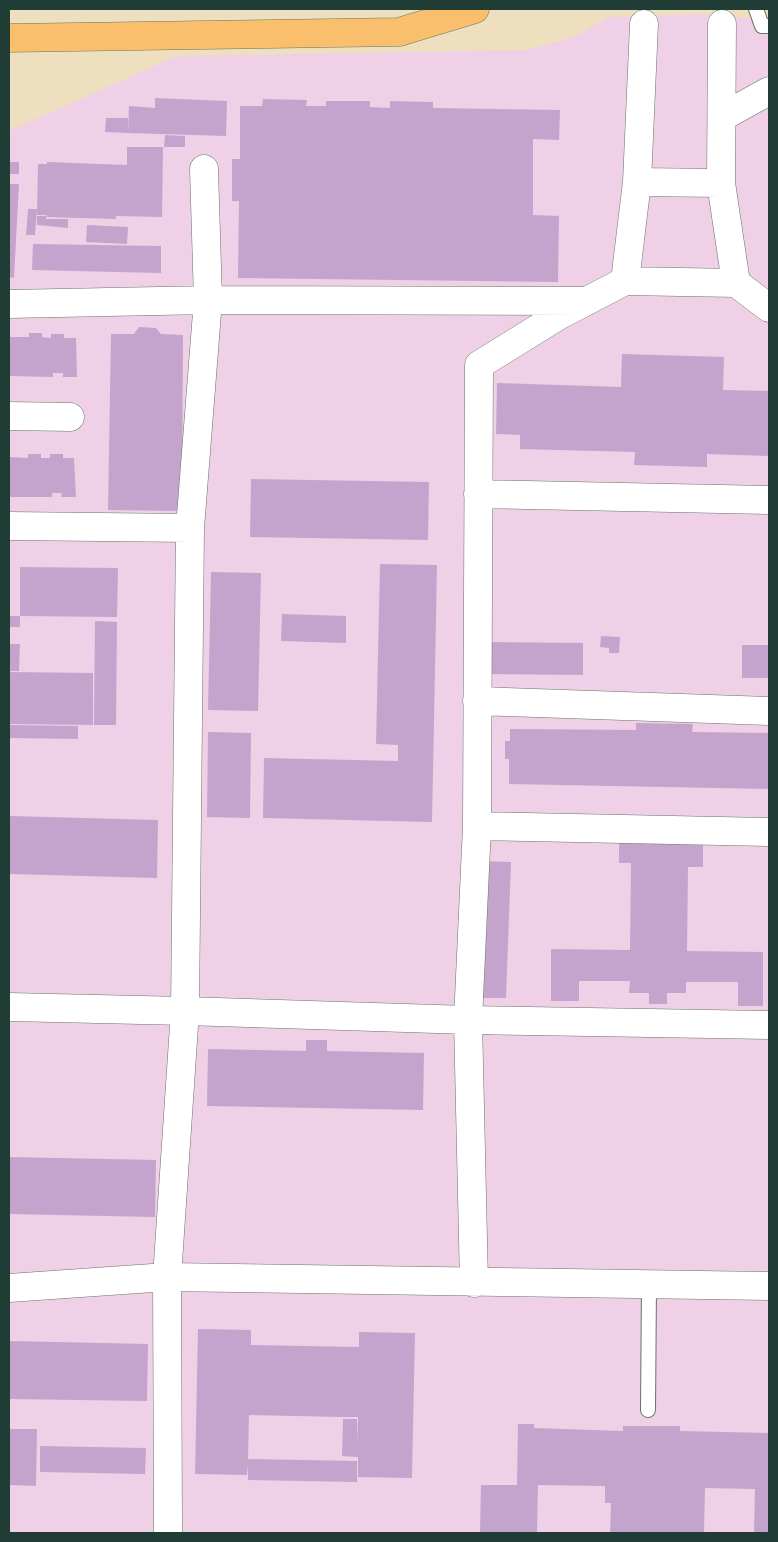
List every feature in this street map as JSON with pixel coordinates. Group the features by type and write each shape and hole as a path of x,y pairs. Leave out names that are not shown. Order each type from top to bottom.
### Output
{"main road":[{"path":"9,38 399,32 475,9"}],"street":[{"path":"625,281 637,182 644,24"},
{"path":"722,24 722,183 736,283"},
{"path":"722,117 769,90"},
{"path":"165,1532 167,1278 185,1011 190,528 208,300 204,169"},
{"path":"637,182 722,183"},
{"path":"474,1283 468,1020 477,826 479,365 558,316 625,281 736,283 769,308"},
{"path":"9,304 208,300 587,301"},
{"path":"9,416 70,417"},
{"path":"478,494 769,500"},
{"path":"9,526 190,528"},
{"path":"477,701 769,711"},
{"path":"477,826 769,832"},
{"path":"9,1007 468,1020 769,1025"},
{"path":"9,1288 167,1278 769,1286"}],"lane":[{"path":"756,9 762,26 769,26"},
{"path":"648,1410 649,1284"}],"shaded area":[{"path":"700,14 769,20 769,1533 9,1533 9,131 177,56 528,50 574,37 608,17"}],"building":[{"path":"155,98 227,101 226,136 128,133 129,106 155,108"},
{"path":"263,99 307,100 306,106 326,106 326,101 370,101 370,107 390,108 390,101 433,102 433,108 560,110 559,140 533,139 533,215 559,216 558,282 238,278 239,201 232,201 232,159 240,159 240,106 262,106"},
{"path":"106,118 128,118 128,133 105,132"},
{"path":"165,135 185,136 185,147 164,147"},
{"path":"127,147 163,147 162,217 116,216 116,219 46,217 47,215 37,215 38,164 47,164 47,162 127,165"},
{"path":"9,162 19,162 19,174 9,174"},
{"path":"9,184 19,184 14,278 9,277"},
{"path":"28,209 37,209 35,235 26,235"},
{"path":"37,216 46,216 46,219 68,219 68,228 37,225"},
{"path":"87,225 128,227 127,244 86,242"},
{"path":"33,244 161,246 161,273 32,270"},
{"path":"139,327 156,328 161,334 183,335 182,511 108,510 111,334 134,334"},
{"path":"29,333 42,333 42,337 51,338 51,334 64,334 64,338 76,338 77,377 63,377 63,373 53,373 53,377 9,376 9,337 29,337"},
{"path":"622,354 724,357 723,390 769,391 769,456 707,454 707,467 634,465 635,452 520,449 520,435 496,434 497,383 621,387"},
{"path":"28,454 41,454 41,458 50,458 50,454 63,454 63,458 74,458 76,497 61,497 62,493 52,493 52,497 9,497 9,457 28,458"},
{"path":"251,479 429,482 428,540 250,537"},
{"path":"380,564 437,565 432,822 263,818 264,758 398,761 398,745 376,744"},
{"path":"20,567 118,568 117,617 20,616"},
{"path":"211,572 261,573 258,711 208,710"},
{"path":"282,614 346,616 346,643 281,641"},
{"path":"9,616 20,616 20,627 9,627"},
{"path":"95,621 117,622 116,725 94,725"},
{"path":"601,636 620,637 619,653 609,653 609,648 600,647"},
{"path":"484,642 583,643 583,675 483,674"},
{"path":"9,644 20,644 19,671 9,671"},
{"path":"742,645 769,645 769,678 742,678"},
{"path":"9,672 93,673 93,725 9,724"},
{"path":"636,723 693,724 692,732 769,733 769,789 509,784 509,759 505,759 505,741 510,741 510,729 636,730"},
{"path":"9,725 78,726 78,739 9,738"},
{"path":"208,732 251,733 250,818 207,817"},
{"path":"9,816 158,820 157,878 9,874"},
{"path":"619,841 703,843 703,867 688,867 687,951 763,952 763,1006 738,1006 738,982 686,982 686,993 667,993 667,1004 649,1004 649,993 629,993 630,981 579,981 579,1001 551,1001 551,949 630,950 631,863 619,863"},
{"path":"480,861 511,862 506,998 475,998"},
{"path":"306,1040 327,1040 327,1051 424,1053 423,1110 207,1106 208,1049 306,1051"},
{"path":"9,1157 156,1160 155,1217 9,1214"},
{"path":"198,1329 251,1330 251,1345 359,1347 359,1332 415,1333 412,1478 358,1477 358,1457 342,1456 343,1419 357,1419 358,1443 358,1417 249,1415 248,1459 357,1461 357,1482 248,1480 248,1463 247,1475 195,1474"},
{"path":"9,1341 148,1344 147,1401 9,1399"},
{"path":"518,1424 534,1424 534,1428 623,1431 623,1426 680,1426 680,1431 769,1433 769,1533 754,1533 755,1489 705,1488 704,1533 610,1533 611,1503 605,1503 605,1486 538,1485 537,1533 480,1533 481,1485 517,1485"},
{"path":"9,1429 37,1429 36,1486 9,1485"},
{"path":"40,1446 146,1448 145,1474 40,1472"}]}
